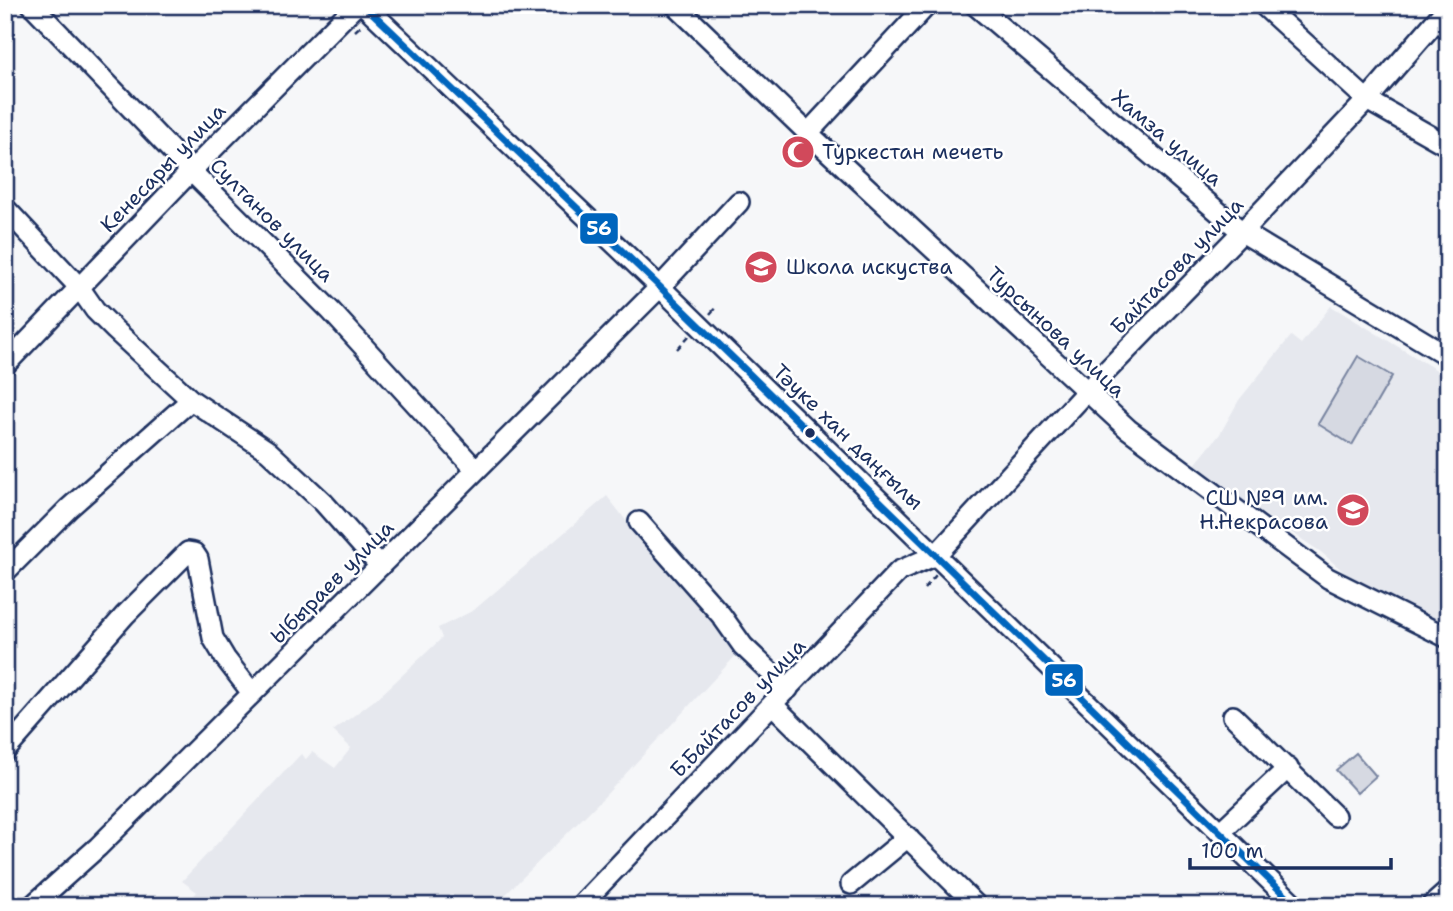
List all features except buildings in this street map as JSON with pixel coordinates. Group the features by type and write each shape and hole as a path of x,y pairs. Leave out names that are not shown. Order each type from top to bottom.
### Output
{"street":[{"name":"Султанов улица","path":"32,5 191,171 331,311 477,470"},
{"name":"Кенесары улица","path":"5,365 191,171 356,5"},
{"name":"Тәуке хан даңғылы","path":"364,5 660,287 1296,906"},
{"name":"Турсынова улица","path":"675,5 808,133 1128,429 1328,578 1448,638"},
{"path":"808,133 927,5"},
{"name":"Хамза улица","path":"975,5 1242,232 1448,356"},
{"path":"1263,5 1367,100 1448,146"},
{"name":"Байтасова улица","path":"936,555 1086,392 1367,100 1448,7"},
{"name":"Ыбыраев улица","path":"32,906 98,848 660,287 739,202"},
{"path":"5,208 79,287 95,310 191,400 268,451 323,502 380,566"},
{"path":"5,572 69,508 191,400"},
{"path":"639,522 721,615 743,646 788,689"},
{"path":"5,751 125,615 188,552 194,553 198,559 213,638 252,693"},
{"name":"Б.Байтасов улица","path":"580,906 900,571 936,555"},
{"path":"773,705 974,905"},
{"path":"1233,716 1335,816"},
{"path":"1220,832 1288,768"},
{"path":"852,884 908,837"},
{"path":"1432,906 1448,891"}],"shaded area":[{"name":"СШ №9 им. Н.Некрасова","path":"1331,306 1448,377 1448,631 1407,612 1344,572 1321,552 1193,467 1220,434 1239,400 1291,336 1301,344"},
{"path":"1358,356 1392,376 1352,445 1318,424"},
{"path":"607,496 741,650 604,797 494,906 185,906 197,892 182,881 301,754 306,759 312,752 335,768 351,748 333,731 380,696 442,638 438,628 474,610"},
{"path":"1356,753 1376,776 1357,793 1336,770"}],"transit line":[{"name":"56","path":"364,5 660,287 1296,906"}],"place":[{"name":"Туркестан мечеть","path":"798,152"},
{"name":"Школа искуства","path":"761,267"},
{"name":"СШ №9 им. Н.Некрасова","path":"1353,510"}]}
